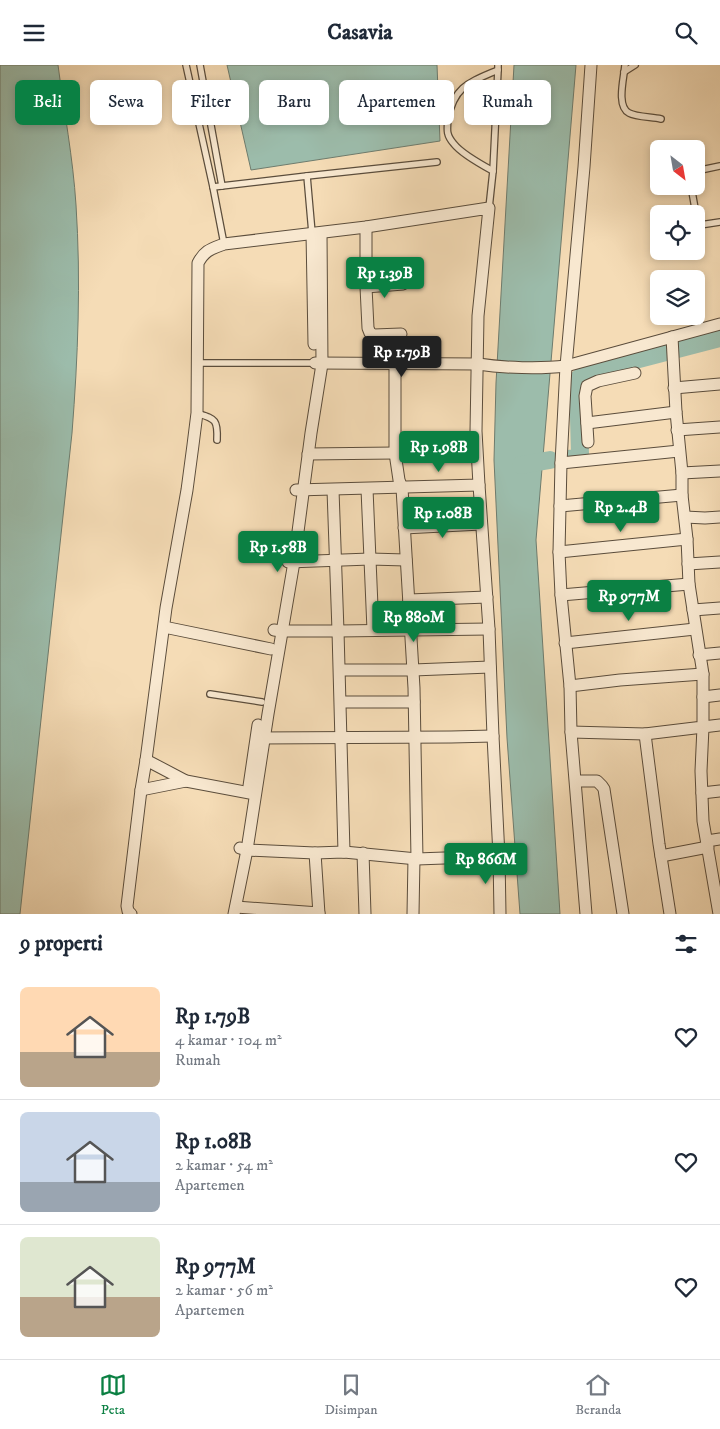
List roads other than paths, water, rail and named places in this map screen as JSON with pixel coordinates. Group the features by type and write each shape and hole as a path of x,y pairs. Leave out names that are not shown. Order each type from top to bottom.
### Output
{"street":[{"path":"586,914 559,553 566,366 591,65"},
{"path":"130,914 127,905 141,790 166,608 187,490 197,413 198,263 203,253 224,244 366,227 489,208 478,316 476,431 489,629 500,914"},
{"path":"366,227 368,328 370,333 374,335 401,334"},
{"path":"315,853 320,913 233,912 290,562 318,364 317,233"},
{"path":"366,287 403,284"},
{"path":"318,364 566,366 673,345 720,324"},
{"path":"673,345 674,388 689,584 703,674 701,771 704,821 707,844 717,884 719,914"},
{"path":"395,365 395,453 402,488 413,670 415,858 413,914"},
{"path":"588,443 585,396 587,386 598,381 635,373"},
{"path":"674,388 720,384"},
{"path":"587,423 676,412"},
{"path":"677,430 720,427"},
{"path":"300,490 308,454 308,433"},
{"path":"561,463 679,451"},
{"path":"308,454 395,453"},
{"path":"682,473 720,471"},
{"path":"300,490 479,485"},
{"path":"367,489 373,630"},
{"path":"333,490 341,702 344,852"},
{"path":"560,506 682,495"},
{"path":"685,517 720,517"},
{"path":"404,528 482,524"},
{"path":"559,553 687,539"},
{"path":"290,562 370,559 406,560"},
{"path":"688,564 720,561"},
{"path":"561,595 689,584"},
{"path":"409,600 487,597"},
{"path":"693,610 720,608"},
{"path":"164,627 271,649"},
{"path":"278,631 489,629"},
{"path":"565,643 695,629"},
{"path":"261,738 262,702 271,649 278,631"},
{"path":"699,655 720,653"},
{"path":"340,670 490,667"},
{"path":"570,686 703,674"},
{"path":"704,697 720,695"},
{"path":"341,702 414,702"},
{"path":"571,732 645,734 720,725"},
{"path":"645,734 670,914"},
{"path":"261,738 492,736"},
{"path":"146,760 186,781 251,793"},
{"path":"141,790 186,781"},
{"path":"576,781 596,781 604,789 623,914"},
{"path":"702,793 720,791"},
{"path":"661,856 720,839"},
{"path":"244,849 315,853 363,853 415,858 499,856"},
{"path":"363,853 365,914"}],"lane":[{"path":"186,65 224,244"},
{"path":"200,65 222,186"},
{"path":"634,65 625,68 621,102 623,108 630,114 661,119"},
{"path":"493,171 455,146 446,131 454,97 461,89 498,67"},
{"path":"489,208 493,171 498,67"},
{"path":"213,187 437,162"},
{"path":"705,169 720,166"},
{"path":"307,176 317,233"},
{"path":"705,224 720,223"},
{"path":"197,363 318,364"},
{"path":"197,413 215,422 217,426 217,440"},
{"path":"210,694 262,702"}],"waterway":[{"path":"568,459 578,458 580,455 578,379 585,373 720,338"},
{"path":"521,465 550,460"}]}
